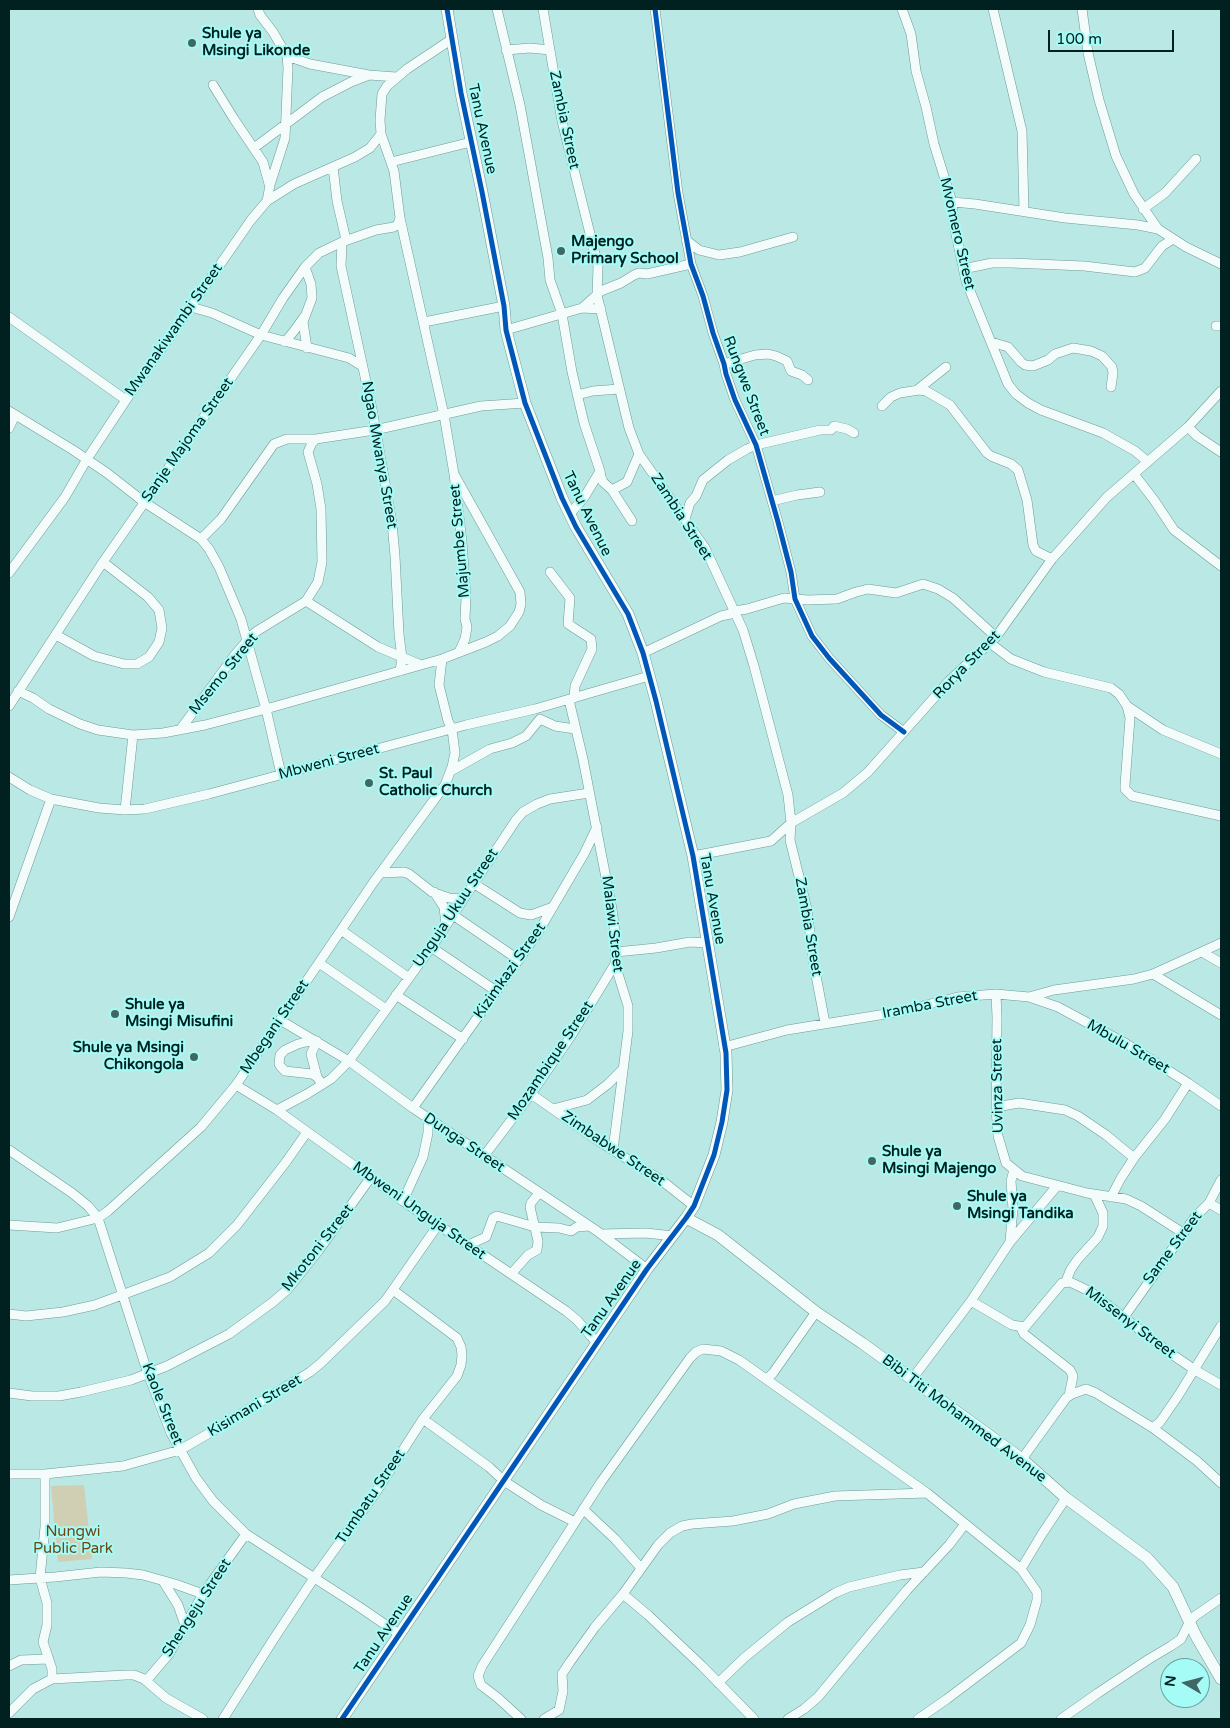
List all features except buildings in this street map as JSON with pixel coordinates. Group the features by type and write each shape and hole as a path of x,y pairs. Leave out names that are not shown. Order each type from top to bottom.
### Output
{"street":[{"name":"Tanu Avenue","path":"342,1719 647,1269 694,1206 714,1155 722,1122 726,1090 726,1053 693,856 644,654 628,614 570,514 525,403 506,330 504,306 461,93 447,9"},
{"path":"497,9 520,105 548,258 550,280 562,314 584,423 603,482 612,490 632,522"},
{"path":"501,9 501,24"},
{"name":"Zambia Street","path":"542,9 565,137 598,266 597,294 629,428 639,454 705,548 743,630 788,795 791,823 790,840 807,909 814,965 825,1023"},
{"name":"Rungwe Street","path":"656,9 663,81 691,264 703,296 712,333 735,400 756,445 789,565 795,599 812,636 829,658 881,715 904,732"},
{"name":"Mvomero Street","path":"902,9 911,34 916,71 934,144 952,202 954,225 963,269 974,303 1008,384 1021,399 1041,410 1103,433 1135,451 1148,462"},
{"path":"993,9 1022,132 1024,211"},
{"path":"1082,9 1092,71 1116,156 1134,194 1158,229 1186,248 1221,264"},
{"path":"257,10 287,56 288,68 286,124 283,146 270,185 267,201"},
{"name":"Majumbe Street","path":"452,40 396,77 387,86 382,94 380,120 382,134 394,172 400,218 444,415 454,474 466,588 465,639 460,652"},
{"path":"506,50 530,48 550,50"},
{"path":"287,56 310,64 369,75 396,77"},
{"path":"254,148 328,94 369,75"},
{"path":"213,85 265,165 270,185"},
{"name":"Mwanakiwambi Street","path":"9,572 65,497 87,459 126,400 240,234 267,201 294,184 355,157 370,148 382,134"},
{"path":"391,162 471,142"},
{"path":"1144,209 1165,193 1196,159"},
{"name":"Ngao Mwanya Street","path":"333,167 344,241 342,266 375,430 395,545 399,634 402,656 400,671"},
{"path":"952,202 1158,229"},
{"path":"400,218 398,224 394,227 404,234"},
{"name":"Sanje Majoma Street","path":"9,706 103,562 261,335 283,298 305,267 319,253 344,241 376,230 394,227"},
{"path":"686,240 699,250 719,255 740,252 793,237"},
{"path":"963,269 992,263 1084,266 1135,272 1145,268 1162,246 1173,239"},
{"path":"582,308 597,294 639,273 647,274 691,264"},
{"path":"284,342 304,317 312,298 311,284 305,267"},
{"path":"424,322 504,306"},
{"path":"191,307 212,313 261,335 349,358 362,366"},
{"path":"506,330 582,308 601,309"},
{"path":"9,317 126,400"},
{"path":"304,317 303,326 307,348"},
{"path":"990,342 1008,347 1022,363 1033,366 1048,360 1055,354 1073,348 1091,351 1102,356 1112,367 1112,387"},
{"path":"724,364 755,355 768,354 787,361 791,371 802,375 808,380"},
{"path":"917,390 946,367"},
{"path":"577,395 593,391 620,389"},
{"path":"882,406 891,397 900,393 917,390 926,391 949,403 987,453 1016,467 1027,500 1033,545 1036,551 1052,559"},
{"name":"Rorya Street","path":"693,856 765,843 776,838 791,823 843,793 868,772 949,681 993,640 1052,559 1107,498 1188,427 1221,391"},
{"path":"201,539 221,519 274,444 287,439 316,439 375,430 481,406 525,403"},
{"path":"9,428 12,413 87,459 144,502 201,539 220,567 235,602 248,641 281,774"},
{"path":"685,519 690,502 696,496 703,480 728,460 756,445 820,430 831,430 834,426 854,433"},
{"path":"1188,427 1197,436 1221,452"},
{"name":"Msemo Street","path":"180,730 234,656 257,631 306,601 318,582 322,562 321,509 317,484 308,452 316,439"},
{"path":"612,490 626,482 639,454"},
{"path":"570,514 585,496 600,471"},
{"path":"18,691 49,709 80,724 98,730 133,735 180,730 266,709 442,659 498,636 510,626 519,612 521,604 520,592 454,474"},
{"path":"1134,474 1174,530 1221,566"},
{"path":"772,501 820,492"},
{"path":"56,635 94,656 124,664 137,664 149,657 159,642 162,628 159,610 148,596 103,562"},
{"name":"Malawi Street","path":"550,572 570,598 568,624 591,639 592,649 575,686 572,699 612,909 616,952 615,964 628,1006 629,1016 613,1150"},
{"path":"644,654 721,616 780,599 837,599 868,589 896,594 917,585 927,584 954,598 993,640 1004,655 1052,674 1111,688 1120,694 1127,706 1130,728 1124,786 1127,792 1137,798 1221,816"},
{"path":"306,601 378,647 421,665"},
{"name":"Mbegani Street","path":"9,1226 56,1228 98,1218 201,1126 236,1085 341,930 440,791 451,772 454,753 452,729 439,686 442,659"},
{"name":"Mbweni Street","path":"9,777 30,790 51,799 76,805 125,810 145,809 572,699 649,676"},
{"path":"1127,706 1163,730 1221,754"},
{"path":"451,772 490,749 512,743 526,736 540,719 555,726 576,728"},
{"path":"125,810 133,735"},
{"name":"Unguja Ukuu Street","path":"277,1110 307,1094 320,1081 330,1079 349,1061 431,947 507,832 523,812 550,799 589,792"},
{"path":"9,917 51,799"},
{"name":"Kizimkazi Street","path":"413,1108 519,960 553,907 584,854 597,827"},
{"path":"381,873 404,872 434,892 451,898 463,899"},
{"path":"473,883 520,913 531,915 553,907"},
{"path":"434,892 444,907 446,925"},
{"path":"453,915 519,960"},
{"path":"341,930 409,978"},
{"path":"616,952 690,942 708,943"},
{"name":"Iramba Street","path":"724,1046 787,1030 898,1012 958,997 996,994 1029,997 1054,990 1134,979 1153,974 1221,943"},
{"path":"431,947 496,991"},
{"path":"1202,952 1221,963"},
{"path":"319,963 386,1009"},
{"name":"Mozambique Street","path":"484,1156 571,1036 615,964"},
{"path":"1153,974 1221,1015"},
{"name":"Uvinza Street","path":"996,994 996,1107 1000,1147 1006,1163 1014,1170"},
{"path":"396,995 463,1039"},
{"name":"Mbulu Street","path":"1029,997 1038,999 1066,1012 1124,1043 1188,1082 1221,1106"},
{"name":"Dunga Street","path":"280,1020 349,1061 413,1108 590,1226 647,1269"},
{"path":"316,1041 298,1044 285,1050 280,1055 279,1064 285,1071 309,1073 320,1081"},
{"path":"316,1041 311,1054 320,1081"},
{"path":"553,1109 586,1100 608,1084 623,1069"},
{"path":"1112,1197 1134,1158 1165,1119 1188,1082"},
{"name":"Mbweni Unguja Street","path":"236,1085 277,1110 577,1320 597,1343"},
{"name":"Zimbabwe Street","path":"530,1094 661,1180 694,1206"},
{"path":"996,1107 1019,1103 1065,1110 1078,1116 1106,1135 1134,1158"},
{"path":"403,1200 422,1157 428,1133 428,1118"},
{"path":"9,1314 26,1316 51,1314 95,1305 170,1277 216,1247 237,1225 307,1132"},
{"name":"Kaole Street","path":"9,1150 72,1193 88,1206 98,1218 148,1374 171,1433 213,1502 246,1534 399,1634"},
{"path":"1010,1242 1013,1196 1011,1181 1014,1170 1022,1176 1057,1186 1126,1199 1136,1203 1183,1233"},
{"name":"Mkotoni Street","path":"9,1393 32,1396 59,1396 81,1392 148,1374 229,1334 281,1296 319,1250 371,1177"},
{"name":"Same Street","path":"1124,1317 1197,1214 1209,1203 1221,1180"},
{"path":"912,1379 971,1301 1010,1242 1057,1186"},
{"path":"511,1274 528,1255 537,1250 538,1241 530,1203 539,1193"},
{"path":"1066,1281 1071,1269 1098,1237 1103,1226 1103,1213 1094,1194"},
{"path":"1209,1203 1221,1210"},
{"path":"468,1245 486,1237 493,1218 496,1216 535,1227 558,1228 571,1231 577,1227 590,1226"},
{"name":"Bibi Titi Mohammed Avenue","path":"686,1218 718,1235 816,1312 1022,1459 1066,1498 1147,1558 1173,1587 1196,1636 1221,1679"},
{"name":"Kisimani Street","path":"9,1474 45,1474 123,1466 180,1450 310,1372 321,1363 376,1311 393,1290 438,1224"},
{"path":"601,1234 646,1233 673,1236"},
{"name":"Missenyi Street","path":"1021,1328 1027,1325 1058,1286 1066,1281 1091,1292 1195,1370 1221,1385"},
{"name":"Tumbatu Street","path":"223,1719 314,1578 376,1492 423,1419 457,1376 461,1365 461,1347 457,1338 393,1290"},
{"path":"971,1301 1012,1325 1021,1328 1024,1334 1070,1370 1073,1376 1069,1396 1022,1459"},
{"path":"767,1379 774,1373 816,1312"},
{"path":"1153,1428 1168,1412 1221,1326"},
{"path":"521,1719 498,1698 482,1687 479,1682 482,1666 564,1541 583,1508 690,1358 703,1348 721,1351 739,1360 927,1493 1021,1569 1036,1592 1037,1600 1030,1625 1021,1643 948,1699 918,1719"},
{"path":"1069,1396 1086,1389 1092,1391 1153,1428 1197,1461 1221,1483"},
{"path":"423,1419 493,1470 504,1481 536,1502 575,1522"},
{"path":"45,1474 45,1527 40,1578 47,1603 47,1625 44,1642 52,1669 52,1679"},
{"path":"544,1719 559,1710 563,1691 562,1674 595,1627 623,1594 658,1545 670,1533 682,1526 768,1514 794,1504 835,1496 927,1493"},
{"path":"1021,1569 1066,1498"},
{"path":"583,1508 641,1568"},
{"path":"788,1719 818,1697 965,1524"},
{"name":"Shengeju Street","path":"146,1681 169,1654 202,1594 246,1534"},
{"path":"9,1580 100,1572 143,1575 202,1594"},
{"path":"718,1683 744,1658 788,1622 834,1593 849,1587 900,1575 924,1572"},
{"path":"163,1581 178,1605 185,1625"},
{"path":"623,1594 648,1615 754,1719"},
{"path":"1061,1719 1181,1639 1190,1621 1221,1598"},
{"path":"9,1666 21,1660 49,1659"},
{"path":"9,1713 33,1689 52,1679 126,1674 134,1675 146,1681 166,1698 203,1719"}],"green space":[{"name":"Nungwi Public Park","path":"84,1485 92,1559 58,1562 51,1486"}],"cycle path":[{"path":"342,1719 647,1269 694,1206 714,1155 727,1090 726,1053 693,856 656,701 643,653 628,614 576,527 562,498 525,403 506,330 504,306 461,93 447,9"},
{"path":"655,9 678,193 691,264 703,296 735,400 756,445 791,572 795,599 812,636 829,658 881,715 904,732"}],"place":[{"name":"Shule ya Msingi Likonde","path":"192,43"},
{"name":"Majengo Primary School","path":"561,251"},
{"name":"St. Paul Catholic Church","path":"369,783"},
{"name":"Shule ya Msingi Misufini","path":"115,1014"},
{"name":"Shule ya Msingi Chikongola","path":"194,1057"},
{"name":"Shule ya Msingi Majengo","path":"872,1161"},
{"name":"Shule ya Msingi Tandika","path":"957,1206"}]}
